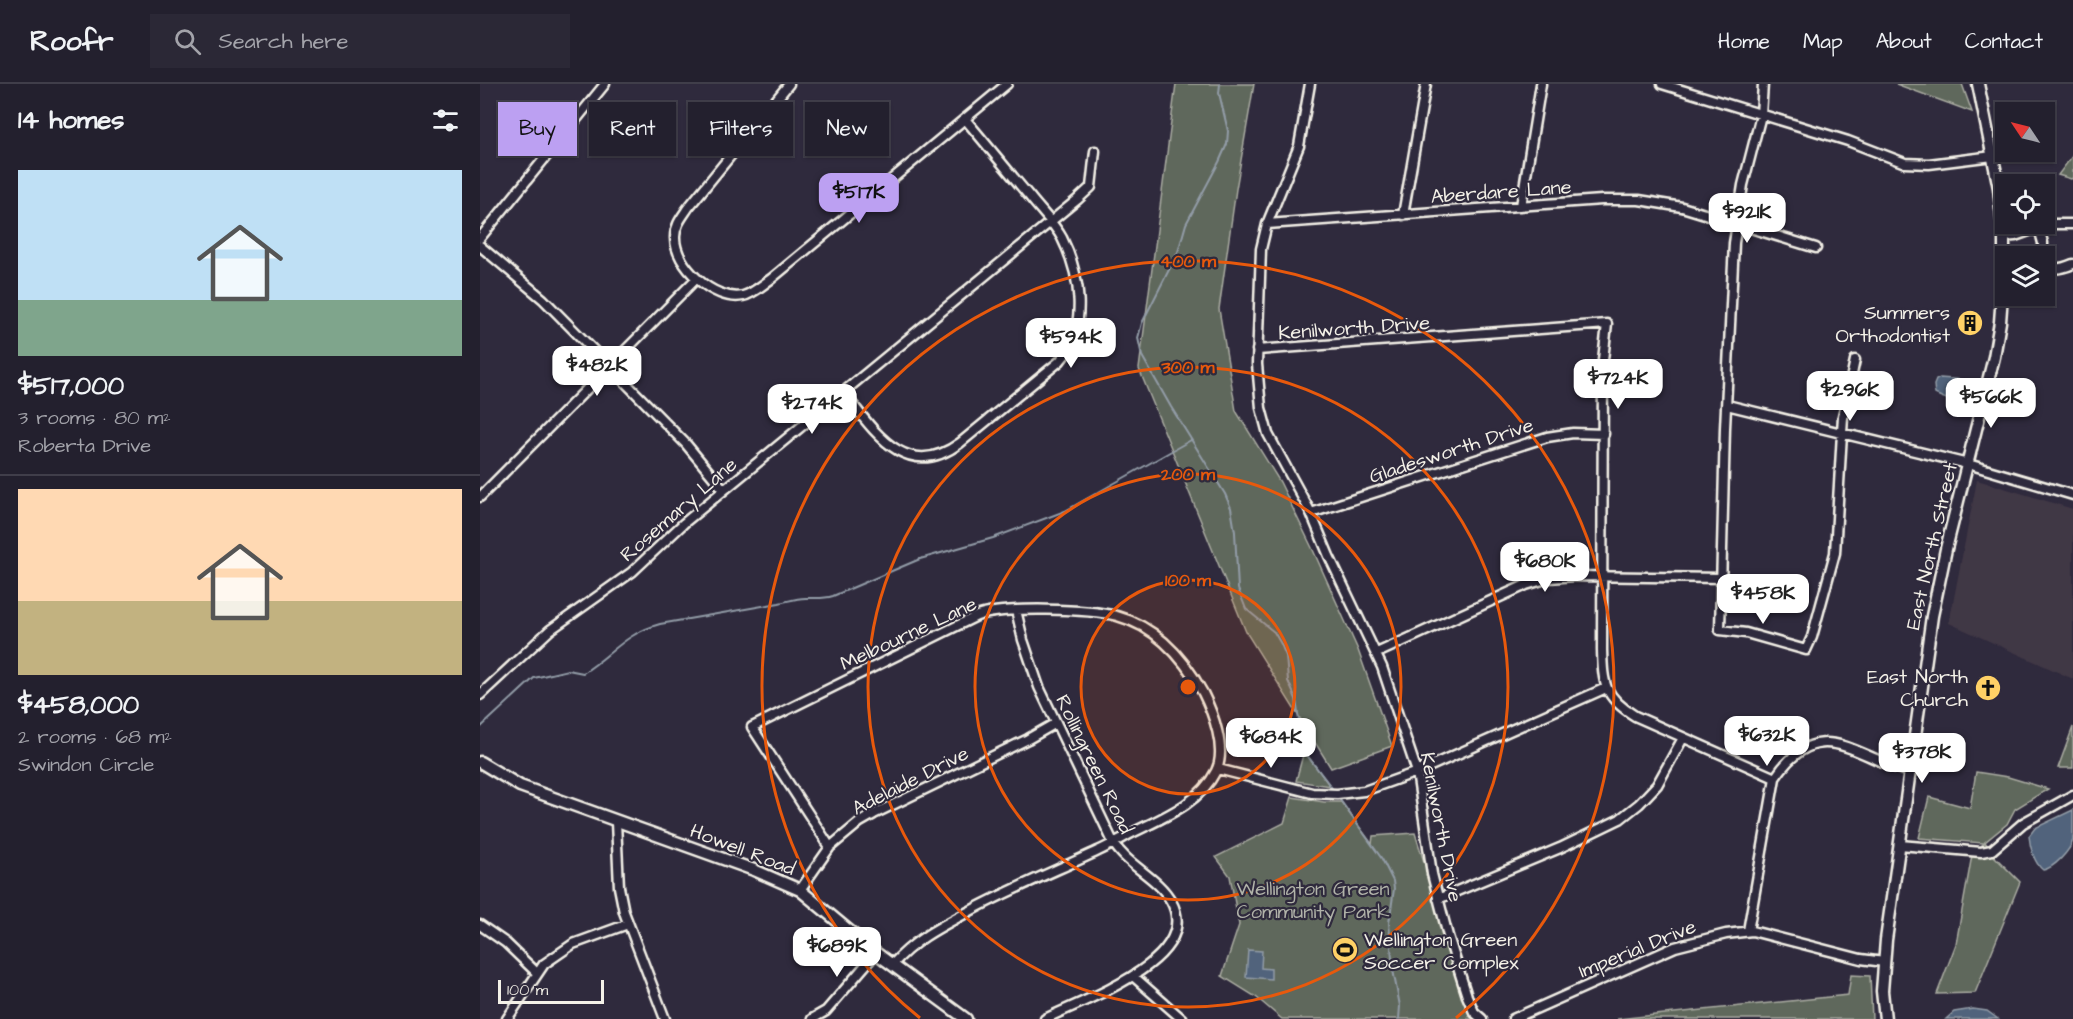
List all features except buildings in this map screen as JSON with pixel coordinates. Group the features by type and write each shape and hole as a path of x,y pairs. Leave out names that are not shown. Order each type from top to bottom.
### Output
{"main road":[{"name":"East North Street","path":"1885,1019 1882,991 1884,962 1932,616 1994,357 2000,322 2004,237 1999,188 1978,84"},
{"name":"Howell Road","path":"480,762 520,786 754,870 800,891 876,953 966,1019"}],"street":[{"path":"480,238 605,84"},
{"path":"789,84 678,222 675,236 677,251 696,279 715,291 739,296 750,293 799,257 1007,84"},
{"path":"1257,350 1259,260 1267,224 1299,146 1310,84"},
{"path":"1403,215 1426,84"},
{"path":"1521,206 1541,84"},
{"path":"1662,84 1848,141 1905,163 1929,164 1993,156"},
{"path":"1763,84 1761,115 1736,223 1727,405 1720,630 1746,633 1806,650 1812,637 1835,554 1841,433 1855,360"},
{"path":"843,392 880,438 893,449 914,456 929,457 946,452 960,443 1060,361 1069,350 1075,335 1078,300 1074,274 1062,238 965,119"},
{"name":"Rosemary Lane","path":"480,695 550,630 632,572 684,523 1091,187 1095,151"},
{"name":"Aberdare Lane","path":"1267,224 1602,200 1639,200 1682,207 1816,248"},
{"path":"2055,224 2073,224"},
{"path":"2004,237 2021,234"},
{"path":"480,246 543,299 686,444 724,490"},
{"path":"2055,268 2073,264"},
{"path":"480,497 696,279"},
{"name":"Kenilworth Drive","path":"1482,1019 1474,1012 1467,996 1438,898 1432,874 1417,772 1377,653 1338,577 1311,513 1265,425 1258,384 1257,350 1607,324 1604,351 1603,576 1603,674 1606,688"},
{"path":"1727,405 1968,464 2073,495"},
{"name":"Gladesworth Drive","path":"1311,513 1547,437 1573,433 1604,434"},
{"path":"1377,653 1533,583 1561,577 1722,578"},
{"name":"Rollingreen Road","path":"1016,610 1029,663 1113,842 1166,893 1176,916 1175,931 1159,956 1133,976 1045,1019"},
{"name":"Melbourne Lane","path":"830,847 752,727 989,612 1058,611 1114,615 1136,623 1161,639 1182,660 1208,704 1219,740 1218,769"},
{"path":"892,965 911,945 936,929 993,898 1100,850 1188,803 1199,794 1218,769 1320,793 1349,793 1376,788 1606,688 1629,712 1775,778"},
{"name":"Adelaide Drive","path":"800,891 830,847 851,829 874,814 1029,739 1056,723"},
{"path":"1438,898 1560,848 1620,819 1639,804 1657,785 1683,738"},
{"path":"1748,931 1775,778 1797,753 1822,742 1838,744 1891,767 1910,772"},
{"path":"1900,845 1981,852 1992,850 2023,823 2073,795"},
{"path":"616,822 619,886 628,924 665,1019"},
{"path":"507,1019 544,964 573,944 628,924"},
{"path":"480,925 506,943 537,973"},
{"name":"Imperial Drive","path":"1513,1019 1675,947 1713,936 1748,931 1861,959 1884,962"},
{"path":"812,1019 826,1011 876,953"},
{"path":"1133,976 1182,1019"}],"shaded area":[{"path":"1977,480 2073,509 2073,679 1949,623"}],"green space":[{"path":"1176,84 1254,84 1219,309 1236,411 1280,482 1313,550 1358,650 1392,746 1331,768 1246,632 1139,369"},
{"path":"1896,84 1962,84 1972,112"},
{"path":"2073,155 2073,178 2058,175"},
{"path":"2073,727 2073,768 2058,768"},
{"path":"1304,751 1330,786 1296,781"},
{"path":"1976,772 2008,777 2048,789 2015,809 2007,824 1985,842 1994,856 2020,882 1975,993 1937,994 1956,944 1972,855 1984,843 1919,838 1929,797 1970,808"},
{"name":"Wellington Green Community Park","path":"1292,797 1341,802 1372,844 1373,836 1415,833 1473,1019 1282,1019 1256,997 1222,976 1239,925 1230,876 1216,857 1284,823"},
{"path":"1851,975 1870,976 1872,1019 1617,1019 1848,995"}],"water":[{"path":"1940,378 1966,380 1971,386 1967,400 1950,400 1935,394 1934,385"},
{"path":"2073,810 2071,844 2057,863 2043,870 2031,850 2029,836 2035,828"},
{"path":"1248,950 1262,951 1261,968 1271,969 1271,979 1246,977"},
{"path":"1973,1009 1987,1011 1998,1019 1946,1019 1954,1012"}],"waterway":[{"path":"1220,84 1219,93 1228,131 1227,144 1186,224 1178,252 1142,323 1138,338 1142,356 1225,494 1231,508 1235,532 1238,589 1246,609 1274,632 1281,644 1286,656 1288,681 1296,699 1303,750 1335,792"},
{"path":"480,728 534,678 568,670 583,673 628,639 648,628 797,599 833,596 920,559 993,538 1065,511 1191,440"},
{"path":"1338,797 1382,859 1393,881 1389,923 1393,970 1400,1006 1399,1019"}],"place":[{"name":"Summers Orthodontist","path":"1970,323"},
{"name":"East North Church","path":"1988,688"},
{"name":"Wellington Green Soccer Complex","path":"1345,950"}]}
